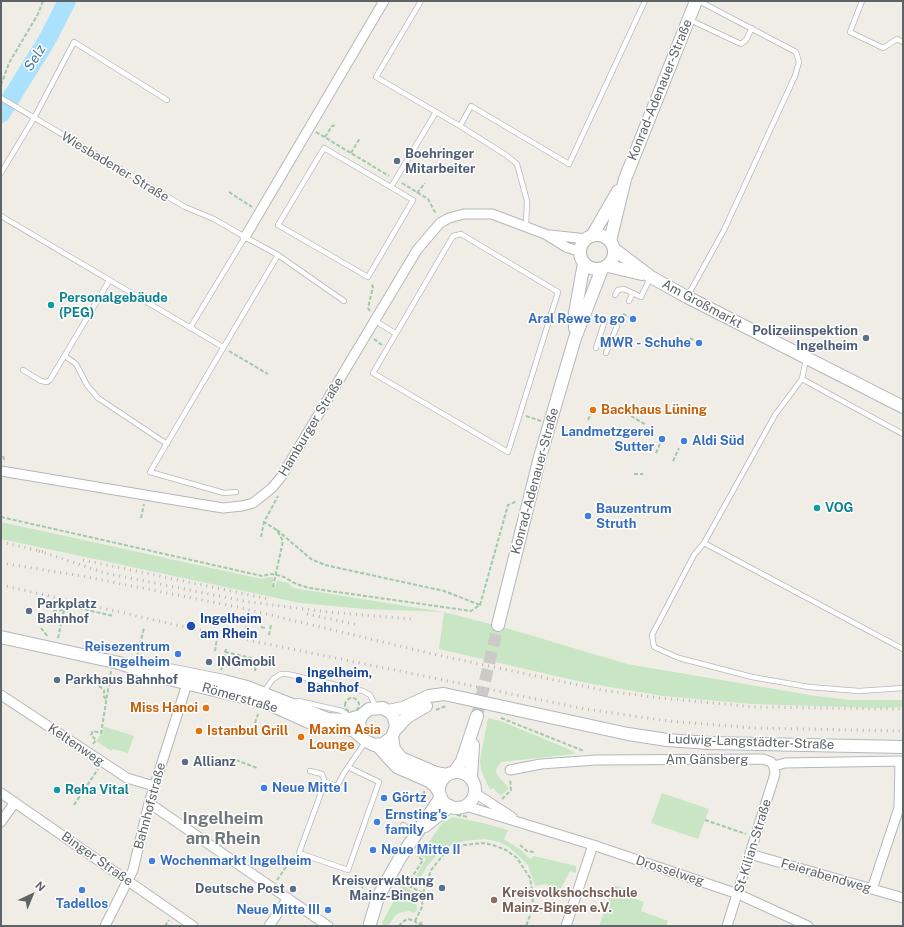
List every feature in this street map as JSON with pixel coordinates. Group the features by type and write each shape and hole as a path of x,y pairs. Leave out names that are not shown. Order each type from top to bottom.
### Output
{"main road":[{"name":"Konrad-Adenauer-Straße","path":"590,238 625,179 696,1"},
{"name":"Konrad-Adenauer-Straße","path":"612,245 625,179"},
{"path":"603,236 612,245 613,258 605,267 593,268 582,258 581,247 590,238 603,236"},
{"name":"Am Großmarkt","path":"612,245 651,277 687,297 806,358 902,404"},
{"name":"Konrad-Adenauer-Straße","path":"575,338 575,313 582,258"},
{"name":"Konrad-Adenauer-Straße","path":"498,625 529,495 575,338 605,267"},
{"name":"Am Großmarkt","path":"605,267 651,277"},
{"name":"Römerstraße","path":"1,637 116,663 187,684 260,703 309,722 353,730 368,740 397,767 429,781 436,786 440,794"},
{"name":"Römerstraße","path":"116,663 168,669 224,681 260,703 288,704 334,720 357,714"},
{"name":"Ludwig-Langstädter-Straße","path":"388,711 403,708 436,694 458,696 628,734 667,740 709,743 903,747"},
{"name":"Ludwig-Langstädter-Straße","path":"394,733 407,717 435,701 446,697 458,696"},
{"path":"394,733 386,743 368,740 358,724 357,714 376,707 388,711 394,718 394,733 394,749 401,758 436,773 462,773 470,778 474,784 475,793 472,799 466,806 460,808 450,806 440,794"},
{"path":"369,925 387,895 393,871 440,794 441,782 451,774 462,761 476,721 470,778"},
{"path":"416,834 450,806"}],"street":[{"path":"245,237 384,1"},
{"name":"Hamburger Straße","path":"1,471 223,508 253,503 272,488 281,477 374,320 418,250 440,223 449,218 464,214 482,213 503,217 545,234 582,258"},
{"name":"Hamburger Straße","path":"545,234 590,238"},
{"name":"Bahnhofstraße","path":"106,926 133,870 149,803 187,684"},
{"name":"Keltenweg","path":"1,695 127,778 154,786"},
{"name":"Am Gänsberg","path":"510,770 541,764 596,760 763,760 771,762 774,766 785,763 901,760"},
{"path":"872,889 901,809 901,760"},
{"name":"St-Kilian-Straße","path":"728,926 775,774 774,766"},
{"name":"Binger Straße","path":"1,793 193,926"},
{"name":"Drosselweg","path":"475,793 489,804 529,827"},
{"path":"1,822 15,802"},
{"path":"149,803 328,926"},
{"name":"Drosselweg","path":"466,806 529,827 593,845 738,894 808,926"},
{"path":"566,926 593,845"},
{"name":"Feierabendweg","path":"750,854 903,898"},
{"path":"269,926 288,898"}],"lane":[{"path":"421,1 376,77 460,126 506,155 517,164 527,201 526,226"},
{"path":"460,126 471,106 569,164 645,1"},
{"path":"687,297 731,215 795,76 799,62 796,52 699,1"},
{"path":"862,1 850,32 883,48 897,39 903,42"},
{"path":"688,19 741,44 746,40 752,28"},
{"path":"1,173 34,118 74,42 167,100"},
{"name":"Wiesbadener Straße","path":"1,98 18,110 185,208 214,219 278,255 344,301"},
{"path":"391,188 436,112"},
{"path":"324,148 413,200 368,277 278,225 324,148"},
{"path":"1,216 108,281 223,347"},
{"path":"461,234 558,292 508,452 373,373 395,333 453,236 461,234"},
{"path":"190,328 245,237"},
{"path":"236,492 224,493 150,472 278,255"},
{"path":"615,295 618,290 624,290 641,297 651,277"},
{"path":"23,370 41,381 46,382 55,374 108,281"},
{"path":"629,301 633,293"},
{"path":"374,320 395,333"},
{"path":"596,348 605,320"},
{"path":"606,353 617,326"},
{"path":"65,356 76,364 87,385 98,398 167,444"},
{"path":"806,358 802,379 775,415 704,542 694,555 652,635 654,647 686,660 752,677 809,687 859,691 903,688"},
{"path":"802,379 903,434"},
{"path":"704,542 903,649"},
{"path":"260,703 273,679 281,674 287,674 363,691 370,695 376,707"},
{"path":"324,782 337,786 348,767 368,740"},
{"path":"310,771 322,774 324,782 299,853 348,870 379,782 348,767"},
{"path":"403,825 416,834"}],"path":[{"path":"1,85 9,63 43,1"},
{"path":"324,148 322,142 332,126 337,125"},
{"path":"351,153 360,138"},
{"path":"417,193 425,183"},
{"path":"229,192 251,206"},
{"path":"623,314 633,319"},
{"path":"690,338 699,343"},
{"path":"223,347 268,374"},
{"path":"588,420 593,410"},
{"path":"520,414 550,424"},
{"path":"631,416 646,425"},
{"path":"656,453 662,439"},
{"path":"673,461 679,448"},
{"path":"634,474 643,474"},
{"path":"261,537 264,522 279,494 281,477"},
{"path":"1,517 262,576 270,574 276,575 309,588 472,611 480,605 508,505 529,495"},
{"path":"264,522 277,530 311,559 325,565 444,591 480,605"},
{"path":"273,587 283,541 277,530"},
{"path":"53,611 68,611 69,606 114,616"},
{"path":"58,639 64,610"},
{"path":"246,630 248,620"},
{"path":"269,635 265,628 271,625"},
{"path":"41,628 51,640"},
{"path":"137,657 144,628"},
{"path":"214,651 217,638"},
{"path":"221,672 225,651 252,658"},
{"path":"261,659 267,661"},
{"path":"87,752 96,740 91,735 93,731 101,733 106,699 116,663"},
{"path":"255,671 256,663"},
{"path":"99,686 104,690 104,696 106,699"},
{"path":"344,704 348,698 358,700 357,714"},
{"path":"255,723 260,703"},
{"path":"507,721 591,754 596,760"},
{"path":"236,760 256,768"},
{"path":"74,805 102,762"},
{"path":"502,800 511,790 510,770"},
{"path":"705,820 755,837"},
{"path":"415,921 422,907 423,893 431,870 444,854 464,845 483,843 506,850 517,858 530,878 535,897 526,926"},
{"path":"520,845 527,851 534,852"},
{"path":"272,888 296,852 299,853"},
{"path":"407,885 423,860 417,856"},
{"path":"402,882 423,893"},
{"path":"357,883 363,888"},
{"path":"399,926 405,920 415,921 419,925 425,925"},
{"path":"419,925 423,921"}],"green space":[{"path":"1,522 262,579 269,577 274,578 272,586 275,587 277,580 288,583 293,588 444,612 365,609 300,603 1,539"},
{"path":"444,612 506,628 627,664 816,696 851,700 903,700 903,707 878,708 751,704 663,696 586,683 439,649"},
{"path":"488,718 501,721 573,751 574,754 501,762 496,770 497,775 509,788 501,796 493,788 490,790 481,770 480,760"},
{"path":"103,726 134,736 128,753 113,749 111,751 96,741 102,733"},
{"path":"662,793 709,809 698,839 651,823"},
{"path":"453,817 508,830 504,839 521,850 530,859 534,856 576,866 576,873 570,871 558,894 552,893 547,884 535,886 528,865 509,847 499,842 484,839 465,841 452,845 439,853 428,865 415,886 411,884 426,859 420,855 442,823"},
{"path":"402,885 416,893 417,911 414,913 409,911 399,913 388,926 384,926 382,923"},
{"path":"613,885 630,890 628,896 644,902 641,911 668,921 666,926 599,926"}],"waterway":[{"name":"Selz","path":"1,114 47,40 67,1"}],"tunnel":[{"path":"477,716 498,625"}],"railway":[{"path":"1,542 44,552"},
{"path":"39,551 105,573 249,602 328,612 412,619"},
{"path":"83,560 269,599"},
{"path":"1,563 82,576 237,607 437,655 607,691 660,698 754,707 903,709"},
{"path":"1,585 194,629 585,709 668,721 754,728 903,731"},
{"path":"307,614 358,625"}],"place":[{"name":"Boehringer Mitarbeiter","path":"397,161"},
{"name":"Personalgebäude (PEG)","path":"51,305"},
{"name":"Aral Rewe to go","path":"633,319"},
{"name":"Polizeiinspektion Ingelheim","path":"866,338"},
{"name":"MWR - Schuhe","path":"699,343"},
{"name":"Backhaus Lüning","path":"593,410"},
{"name":"Landmetzgerei Sutter","path":"662,439"},
{"name":"Aldi Süd","path":"684,441"},
{"name":"VOG","path":"817,508"},
{"name":"Bauzentrum Struth","path":"588,516"},
{"name":"Parkplatz Bahnhof","path":"29,611"},
{"name":"Ingelheim am Rhein","path":"191,626"},
{"name":"Reisezentrum Ingelheim","path":"178,654"},
{"name":"INGmobil","path":"209,662"},
{"name":"Parkhaus Bahnhof","path":"57,680"},
{"name":"Ingelheim, Bahnhof","path":"299,680"},
{"name":"Miss Hanoi","path":"206,708"},
{"name":"Istanbul Grill","path":"199,731"},
{"name":"Maxim Asia Lounge","path":"301,737"},
{"name":"Allianz","path":"185,762"},
{"name":"Neue Mitte I","path":"264,788"},
{"name":"Reha Vital","path":"57,790"},
{"name":"Görtz","path":"384,798"},
{"name":"Ernsting's family","path":"377,822"},
{"name":"Neue Mitte II","path":"373,850"},
{"name":"Wochenmarkt Ingelheim","path":"152,861"},
{"name":"Kreisverwaltung Mainz-Bingen","path":"442,888"},
{"name":"Deutsche Post","path":"293,889"},
{"name":"Tadellos","path":"82,890"},
{"name":"Kreisvolkshochschule Mainz-Bingen e.V.","path":"494,900"},
{"name":"Neue Mitte III","path":"328,910"}],"district":[{"name":"Ingelheim am Rhein","path":"223,829"}]}
